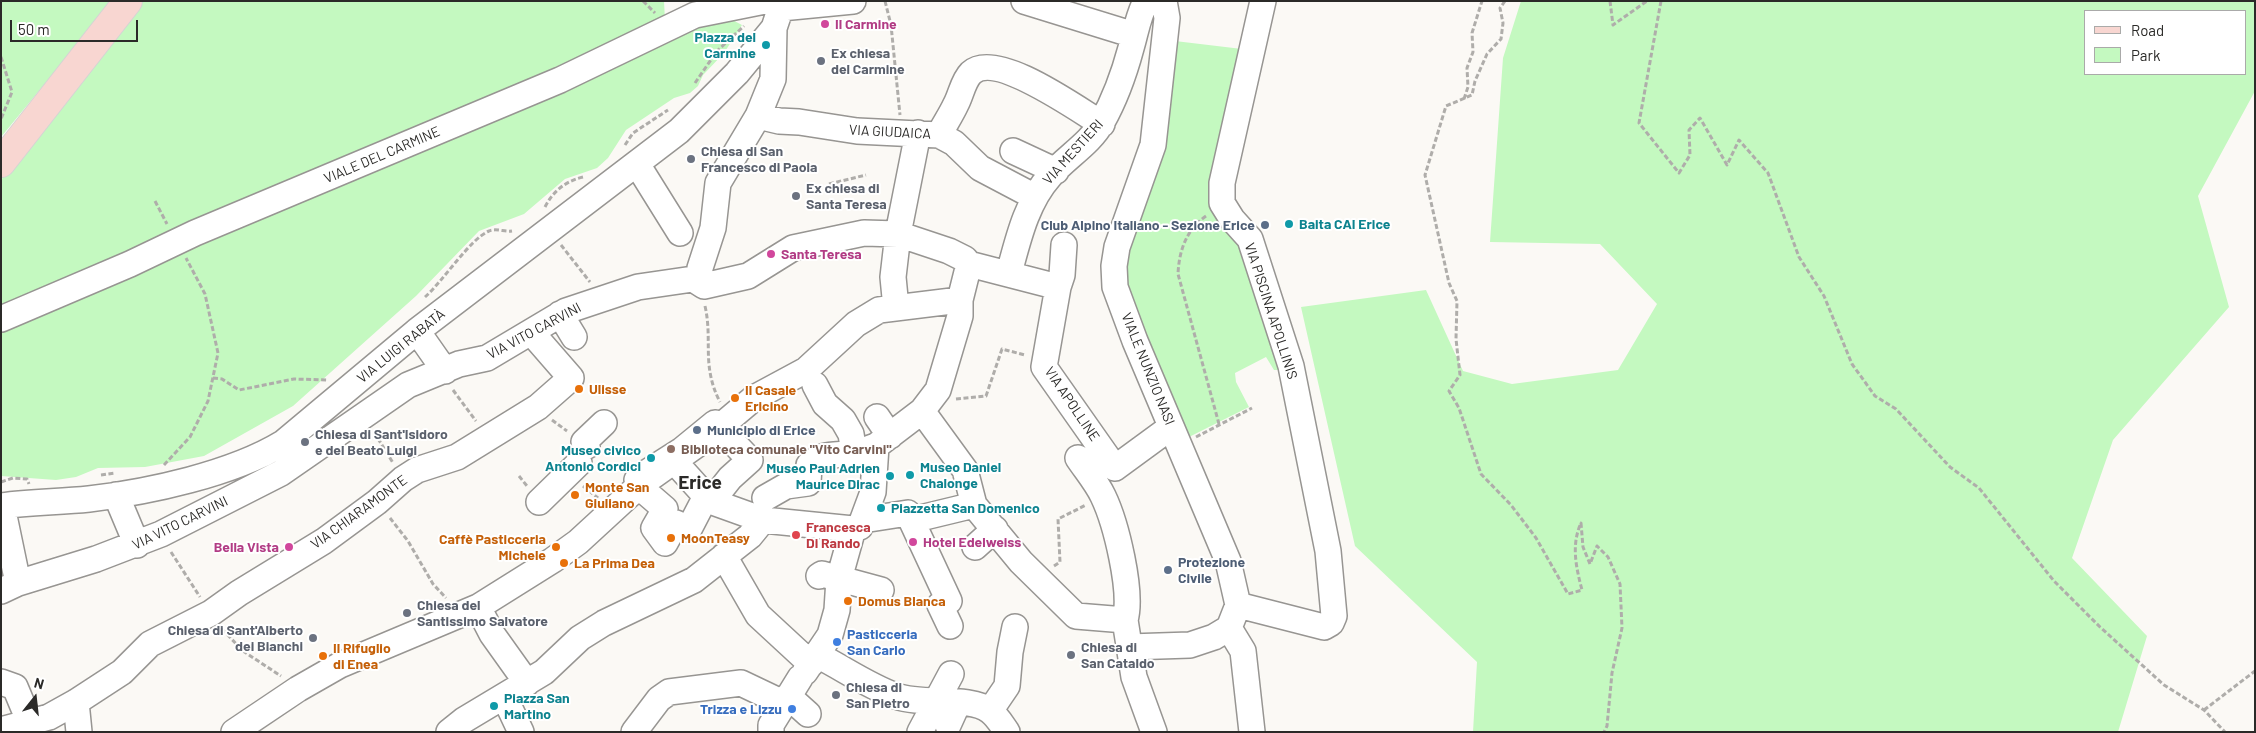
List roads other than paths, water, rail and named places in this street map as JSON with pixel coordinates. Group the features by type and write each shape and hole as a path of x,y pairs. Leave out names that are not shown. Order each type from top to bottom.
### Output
{"main road":[{"path":"1,163 128,1"}],"street":[{"name":"VIALE DEL CARMINE","path":"1,319 177,242 560,80 694,15 853,1"},
{"path":"1024,1 1134,35"},
{"name":"VIA MESTIERI","path":"1009,273 1018,237 1034,197 1056,170 1102,124 1120,86 1139,15 1146,1"},
{"name":"VIALE NUNZIO NASI","path":"1164,1 1167,18 1153,145 1117,247 1114,266 1115,287 1135,341 1228,561 1238,604"},
{"name":"VIA PISCINA APOLLINIS","path":"1238,604 1324,627 1331,623 1334,616 1328,551 1291,366 1250,240 1232,219 1222,203 1222,183 1263,1"},
{"name":"VIA LUIGI RABATÀ","path":"2,506 116,495 147,489 208,475 270,451 283,443 544,222 630,156 679,131 743,64 776,8"},
{"path":"702,283 700,268 713,228 718,183 758,116 773,78 776,8"},
{"path":"896,308 893,277 898,234 920,133 978,68 988,66 998,68 1036,84 1102,124"},
{"name":"VIA GIUDAICA","path":"758,116 779,121 799,122 857,131 920,133 954,144 980,168 1034,197"},
{"path":"1013,151 1056,170"},
{"path":"630,156 674,237 699,227 713,228"},
{"name":"VIA VITO CARVINI","path":"10,587 137,545 161,534 281,473 408,385 459,364 487,358 560,314 598,299 638,287 693,279 702,283 748,276 793,248 864,233 898,234"},
{"path":"898,234 949,251 969,264 1058,287"},
{"name":"VIA APOLLINE","path":"1064,245 1062,274 1044,367 1115,468 1175,436"},
{"path":"457,726 544,672 570,646 596,628 694,580 750,536 764,509 786,486 808,484 809,465 814,460 874,438 922,411 938,390 960,316 960,300 969,264"},
{"path":"234,732 289,682 340,665 467,611 553,560 613,511 640,485 724,423 754,398 810,377 856,324 879,310 960,300"},
{"path":"560,314 574,337"},
{"path":"417,331 443,372"},
{"name":"VIA CHIARAMONTE","path":"4,729 40,720 76,702 122,672 150,644 209,614 292,559 324,542 377,502 403,479 418,470 457,457 538,408 571,378 531,332"},
{"path":"810,377 825,404 843,420 851,434 874,438"},
{"path":"922,411 964,470 974,505 1021,562 1076,616 1125,620"},
{"path":"539,502 580,456 604,423"},
{"path":"724,423 715,423 682,450 646,472 638,480 643,490 665,509 654,528 661,539 672,515 704,494 764,509 857,526 908,513 949,601 940,605 950,626"},
{"path":"674,461 704,494 715,497 730,478 750,460 724,423"},
{"path":"771,732 771,725 830,635 837,610 829,578 857,526 874,486 874,438"},
{"path":"1078,458 1103,496 1111,517 1126,580 1128,608 1125,620 1134,677 1154,732"},
{"path":"116,495 137,545"},
{"path":"911,519 974,505"},
{"path":"2,506 10,587"},
{"path":"975,547 995,529"},
{"path":"724,556 758,615 801,678 808,714"},
{"path":"829,578 880,590"},
{"path":"1129,647 1190,645 1214,637 1230,628 1238,604"},
{"path":"467,611 492,634 513,690 517,727"},
{"path":"990,711 1007,686 1010,652 1016,627"},
{"path":"1230,628 1243,651 1252,732"},
{"path":"947,710 951,674"},
{"path":"634,732 659,699 669,692 801,678 885,692 947,710"},
{"path":"1,682 15,687 40,720"},
{"path":"76,702 79,732"},
{"path":"920,732 947,710 975,704 990,711 1007,732"}],"place":[{"name":"Il Carmine","path":"825,24"},
{"name":"Piazza del Carmine","path":"766,45"},
{"name":"Ex chiesa del Carmine","path":"821,61"},
{"name":"Chiesa di San Francesco di Paola","path":"691,159"},
{"name":"Ex chiesa di Santa Teresa","path":"796,196"},
{"name":"Baita CAI Erice","path":"1289,224"},
{"name":"Club Alpino Italiano - Sezione Erice","path":"1265,225"},
{"name":"Santa Teresa","path":"771,254"},
{"name":"Ulisse","path":"579,389"},
{"name":"Il Casale Ericino","path":"735,398"},
{"name":"Municipio di Erice","path":"697,430"},
{"name":"Chiesa di Sant'Isidoro e del Beato Luigi","path":"305,442"},
{"name":"Biblioteca comunale \"Vito Carvini\"","path":"671,449"},
{"name":"Museo civico Antonio Cordici","path":"651,458"},
{"name":"Museo Daniel Chalonge","path":"910,475"},
{"name":"Museo Paul Adrien Maurice Dirac","path":"890,476"},
{"name":"Monte San Giuliano","path":"575,495"},
{"name":"Piazzetta San Domenico","path":"881,508"},
{"name":"Francesca Di Rando","path":"796,535"},
{"name":"MoonTeasy","path":"671,538"},
{"name":"Hotel Edelweiss","path":"913,542"},
{"name":"Bella Vista","path":"289,547"},
{"name":"Caffè Pasticceria Michele","path":"556,547"},
{"name":"La Prima Dea","path":"564,563"},
{"name":"Protezione Civile","path":"1168,570"},
{"name":"Domus Blanca","path":"848,601"},
{"name":"Chiesa del Santissimo Salvatore","path":"407,613"},
{"name":"Chiesa di Sant'Alberto dei Bianchi","path":"313,638"},
{"name":"Pasticceria San Carlo","path":"837,642"},
{"name":"Chiesa di San Cataldo","path":"1071,655"},
{"name":"Il Rifuglio di Enea","path":"323,656"},
{"name":"Chiesa di San Pietro","path":"836,695"},
{"name":"Piazza San Martino","path":"494,706"},
{"name":"Trizza e Lizzu","path":"792,709"}],"district":[{"name":"Erice","path":"700,483"}]}
